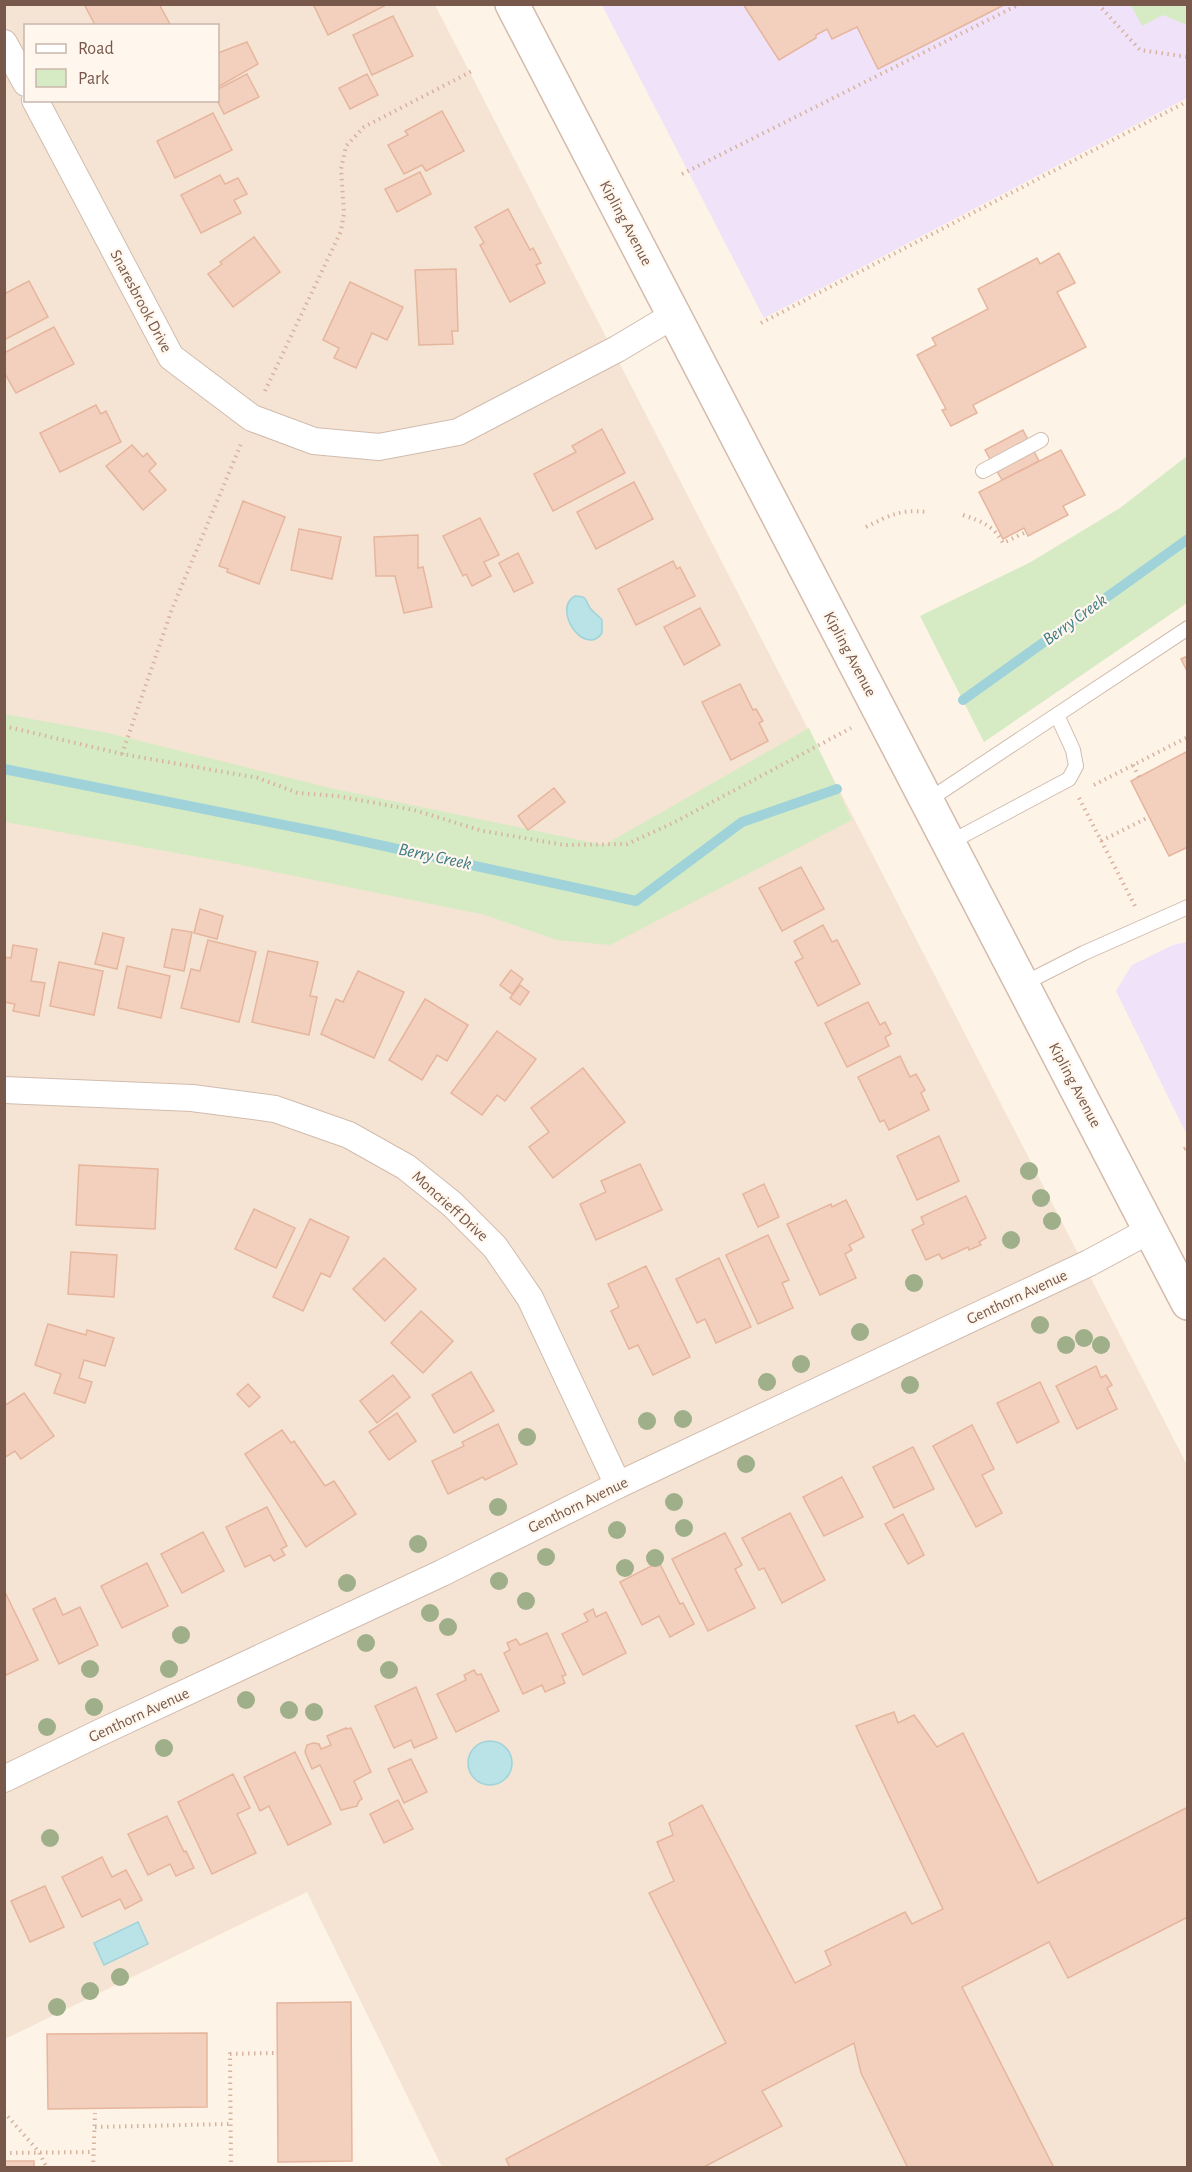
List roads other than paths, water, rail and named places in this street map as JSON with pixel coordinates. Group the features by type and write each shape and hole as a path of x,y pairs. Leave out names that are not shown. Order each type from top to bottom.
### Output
{"main road":[{"name":"Kipling Avenue","path":"512,4 1188,1303"}],"street":[{"path":"4,43 24,79"},
{"name":"Snaresbrook Drive","path":"36,102 171,357 252,418 314,441 379,447 458,432 617,348 674,315"},
{"name":"Moncrieff Drive","path":"4,1090 192,1098 275,1109 349,1135 406,1167 452,1203 495,1247 530,1298 618,1485"},
{"name":"Genthorn Avenue","path":"4,1779 442,1573 618,1485 1089,1263 1150,1230"}],"lane":[{"path":"983,471 1041,440"},
{"path":"923,796 1057,715 1188,628"},
{"path":"949,843 1069,779 1076,766 1073,750 1057,715"},
{"path":"1023,984 1084,953 1188,907"}],"water":[{"path":"575,596 584,598 602,620 602,633 595,639 587,640 573,629 567,611 569,602"},
{"path":"490,1741 505,1748 512,1763 505,1778 490,1785 475,1778 468,1763 475,1748"},
{"path":"138,1922 148,1944 104,1965 94,1943"}],"waterway":[{"name":"Berry Creek","path":"963,700 1188,539"},
{"name":"Berry Creek","path":"4,769 329,834 636,901 742,822 837,789"}]}
